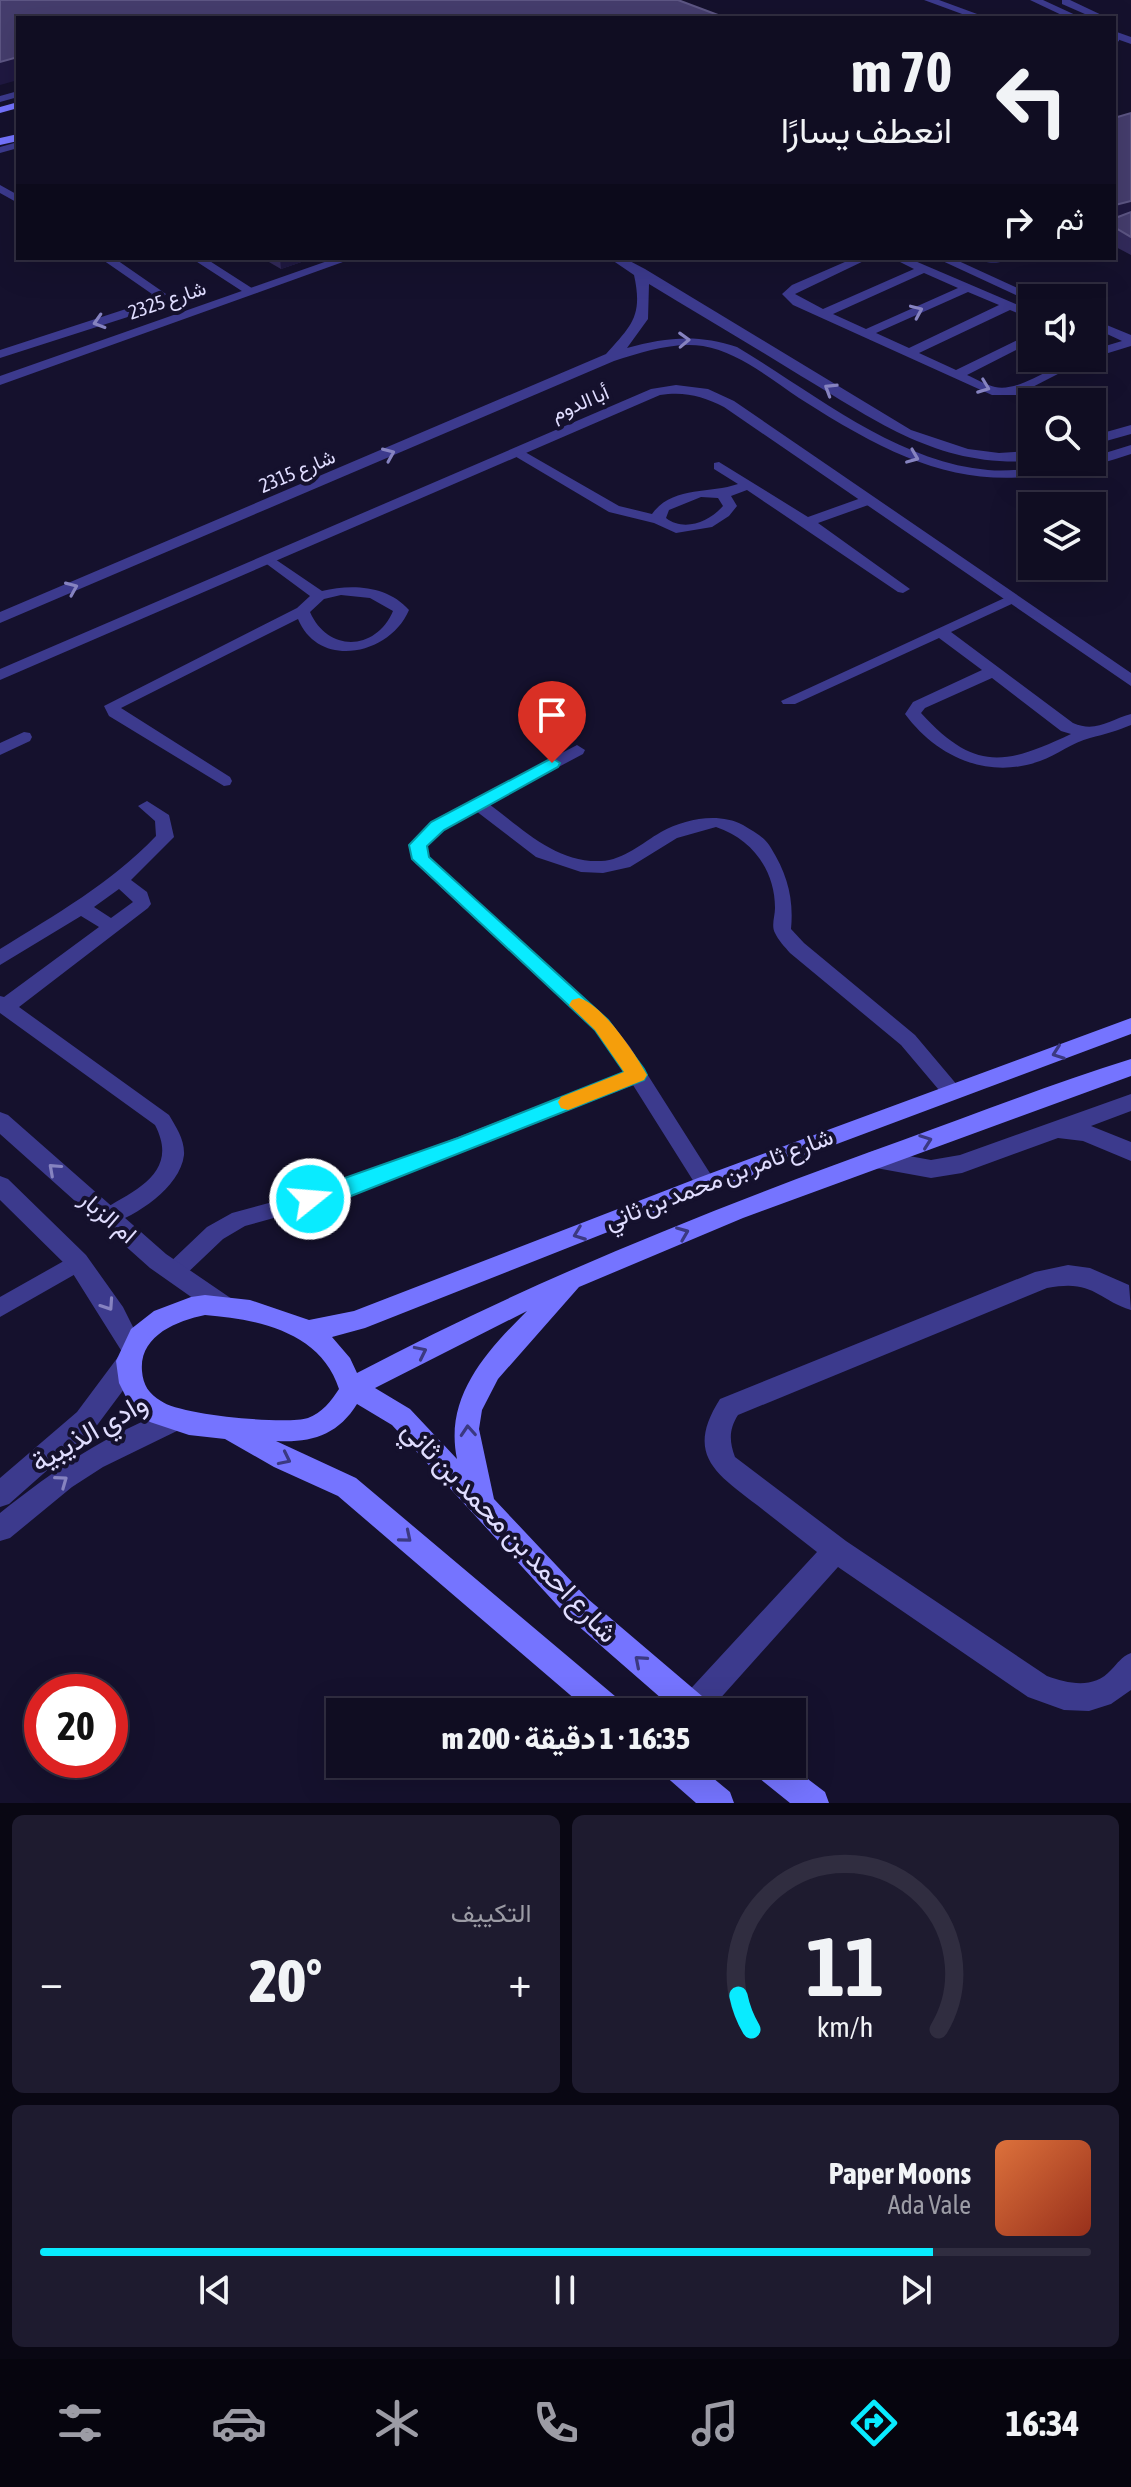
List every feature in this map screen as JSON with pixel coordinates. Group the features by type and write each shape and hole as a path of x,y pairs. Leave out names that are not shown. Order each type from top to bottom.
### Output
{"street":[{"path":"929,0 977,16"},
{"path":"1035,0 1072,16"},
{"path":"1061,0 1098,16"},
{"name":"شارع 2325","path":"0,381 342,260"},
{"path":"619,260 884,421 934,446 980,456 1018,456"},
{"name":"شارع 2315","path":"609,358 642,324 646,303 640,272"},
{"name":"شارع 2315","path":"0,618 609,358 675,340 707,341 744,356 870,436 912,458 976,474 1018,475"},
{"name":"أبا الدوم","path":"0,675 656,392 686,388 707,392 729,404 1131,681"},
{"path":"1106,437 1131,429"},
{"name":"شارع 2315","path":"1106,457 1131,449"},
{"name":"شارع ثامر بن محمد بن ثاني","path":"308,1331 369,1316 706,1184 1131,1026"},
{"name":"شارع ثامر بن محمد بن ثاني","path":"352,1388 577,1275 741,1209 1131,1067"},
{"path":"876,1159 931,1169 962,1164 1131,1102"},
{"name":"ام الزبار","path":"0,1121 174,1272 223,1306"},
{"path":"1057,1129 1086,1133 1131,1152"},
{"path":"0,1185 78,1262 114,1314 129,1356 137,1396 147,1407 174,1420 226,1427 301,1431 315,1428 339,1413 352,1388 335,1355 308,1331 268,1312 223,1306 186,1308 154,1323 129,1356"},
{"path":"483,1507 466,1431 468,1407 482,1380 577,1275"},
{"path":"1131,1300 1105,1282 1084,1275 1053,1276 729,1407 717,1424 716,1445 725,1465 836,1550 1038,1687 1063,1698 1090,1699 1112,1690 1131,1667"},
{"name":"وادي الذيبية","path":"0,1495 86,1420 129,1356"},
{"name":"شارع احمد بن محمد بن ثاني","path":"352,1388 401,1417 578,1608 682,1698"},
{"name":"وادي الذيبية","path":"0,1529 63,1479 94,1459 174,1420"},
{"path":"226,1427 283,1459 347,1487 596,1698"},
{"path":"706,1698 836,1550"},
{"path":"690,1778 719,1803"},
{"path":"782,1778 814,1803"}],"lane":[{"path":"0,354 130,312 147,305 160,294 109,260"},
{"path":"201,260 252,292"},
{"path":"860,260 788,294 823,314 992,391 1012,392 1054,372"},
{"path":"903,260 1018,310"},
{"path":"947,260 1018,291"},
{"path":"823,314 924,269"},
{"path":"867,333 967,288"},
{"path":"909,353 1008,306"},
{"path":"1106,329 1131,341"},
{"path":"1106,344 1131,341"},
{"path":"956,375 1018,344"},
{"path":"518,452 614,509 659,520 672,529 683,530 726,513 730,506 723,494"},
{"path":"719,466 903,589"},
{"path":"659,520 658,515 664,507 679,500 699,493 723,494 749,485"},
{"path":"807,522 869,500"},
{"path":"269,559 319,596"},
{"path":"224,781 115,713 112,706 302,611 319,596 341,591 367,593 391,600 401,610 393,630 356,646 339,647 323,644 313,636 302,611"},
{"path":"789,701 1011,599"},
{"path":"940,631 1067,727 1083,735"},
{"path":"994,671 919,705 913,714 923,725 970,759 991,763 1015,763 1131,719"},
{"path":"0,750 24,737"},
{"path":"577,750 437,826 418,845 421,859 602,1025 706,1184"},
{"path":"477,803 542,853 581,866 603,867 624,863 671,834 717,821 759,842 776,871 784,905 782,930 797,948 908,1040 951,1091"},
{"path":"0,958 120,881 165,837 163,819 147,806"},
{"path":"108,1217 155,1187 169,1171 177,1151 172,1135 162,1120 2,1005 113,928 142,904 141,896 120,881"},
{"path":"80,907 113,928"},
{"path":"174,1272 215,1233 239,1219 339,1192 637,1075"},
{"path":"0,1308 78,1262"}],"building":[{"path":"0,0 678,0 721,16 16,16 16,58 0,62"},
{"path":"1131,113 1131,201 1116,205 1116,117"},
{"path":"1131,212 1131,237 1116,228 1116,216"}],"slow traffic":[{"path":"568,1102 637,1075 602,1025 579,1005"}],"route":[{"path":"310,1199 339,1192 637,1075 602,1025 421,859 418,845 437,826 552,763"}]}
